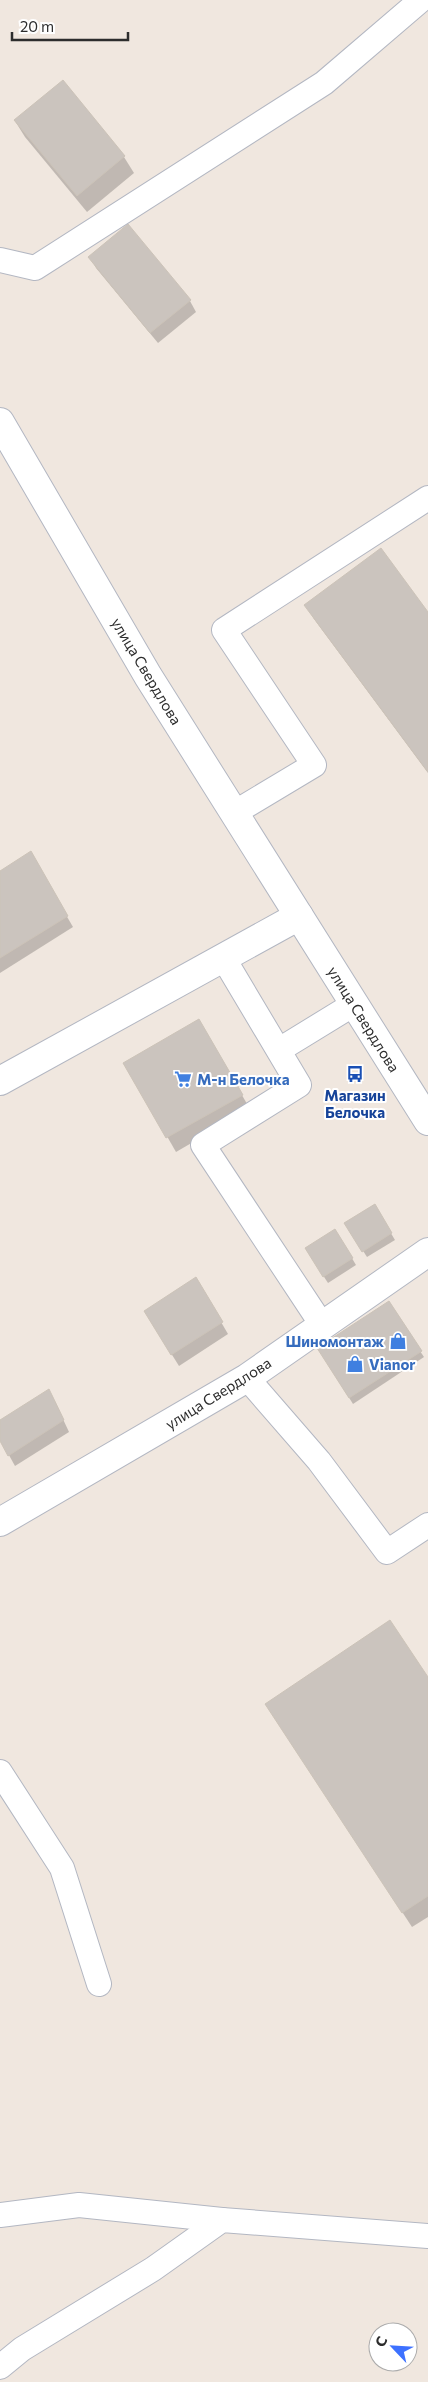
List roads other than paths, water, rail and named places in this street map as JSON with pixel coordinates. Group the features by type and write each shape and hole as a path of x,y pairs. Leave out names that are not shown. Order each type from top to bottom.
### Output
{"street":[{"name":"улица Свердлова","path":"0,422 148,676 354,1004 426,1112"},
{"path":"0,1081 299,916"},
{"name":"улица Свердлова","path":"0,1522 247,1378 428,1252"}],"lane":[{"path":"0,260 34,268 324,83 421,0"},
{"path":"234,812 314,764 224,630 428,498"},
{"path":"224,958 299,1084 203,1145 322,1326"},
{"path":"279,1050 354,1004"},
{"path":"247,1378 319,1461 388,1552 428,1525"},
{"path":"0,1772 62,1868 99,1984"},
{"path":"0,2215 78,2205 222,2220 428,2236"},
{"path":"0,2367 22,2349 153,2269 222,2220"}],"place":[{"name":"Магазин Белочка","path":"355,1074"},
{"name":"М-н Белочка","path":"183,1079"},
{"name":"Шиномонтаж","path":"398,1341"},
{"name":"Vianor","path":"355,1364"}]}
